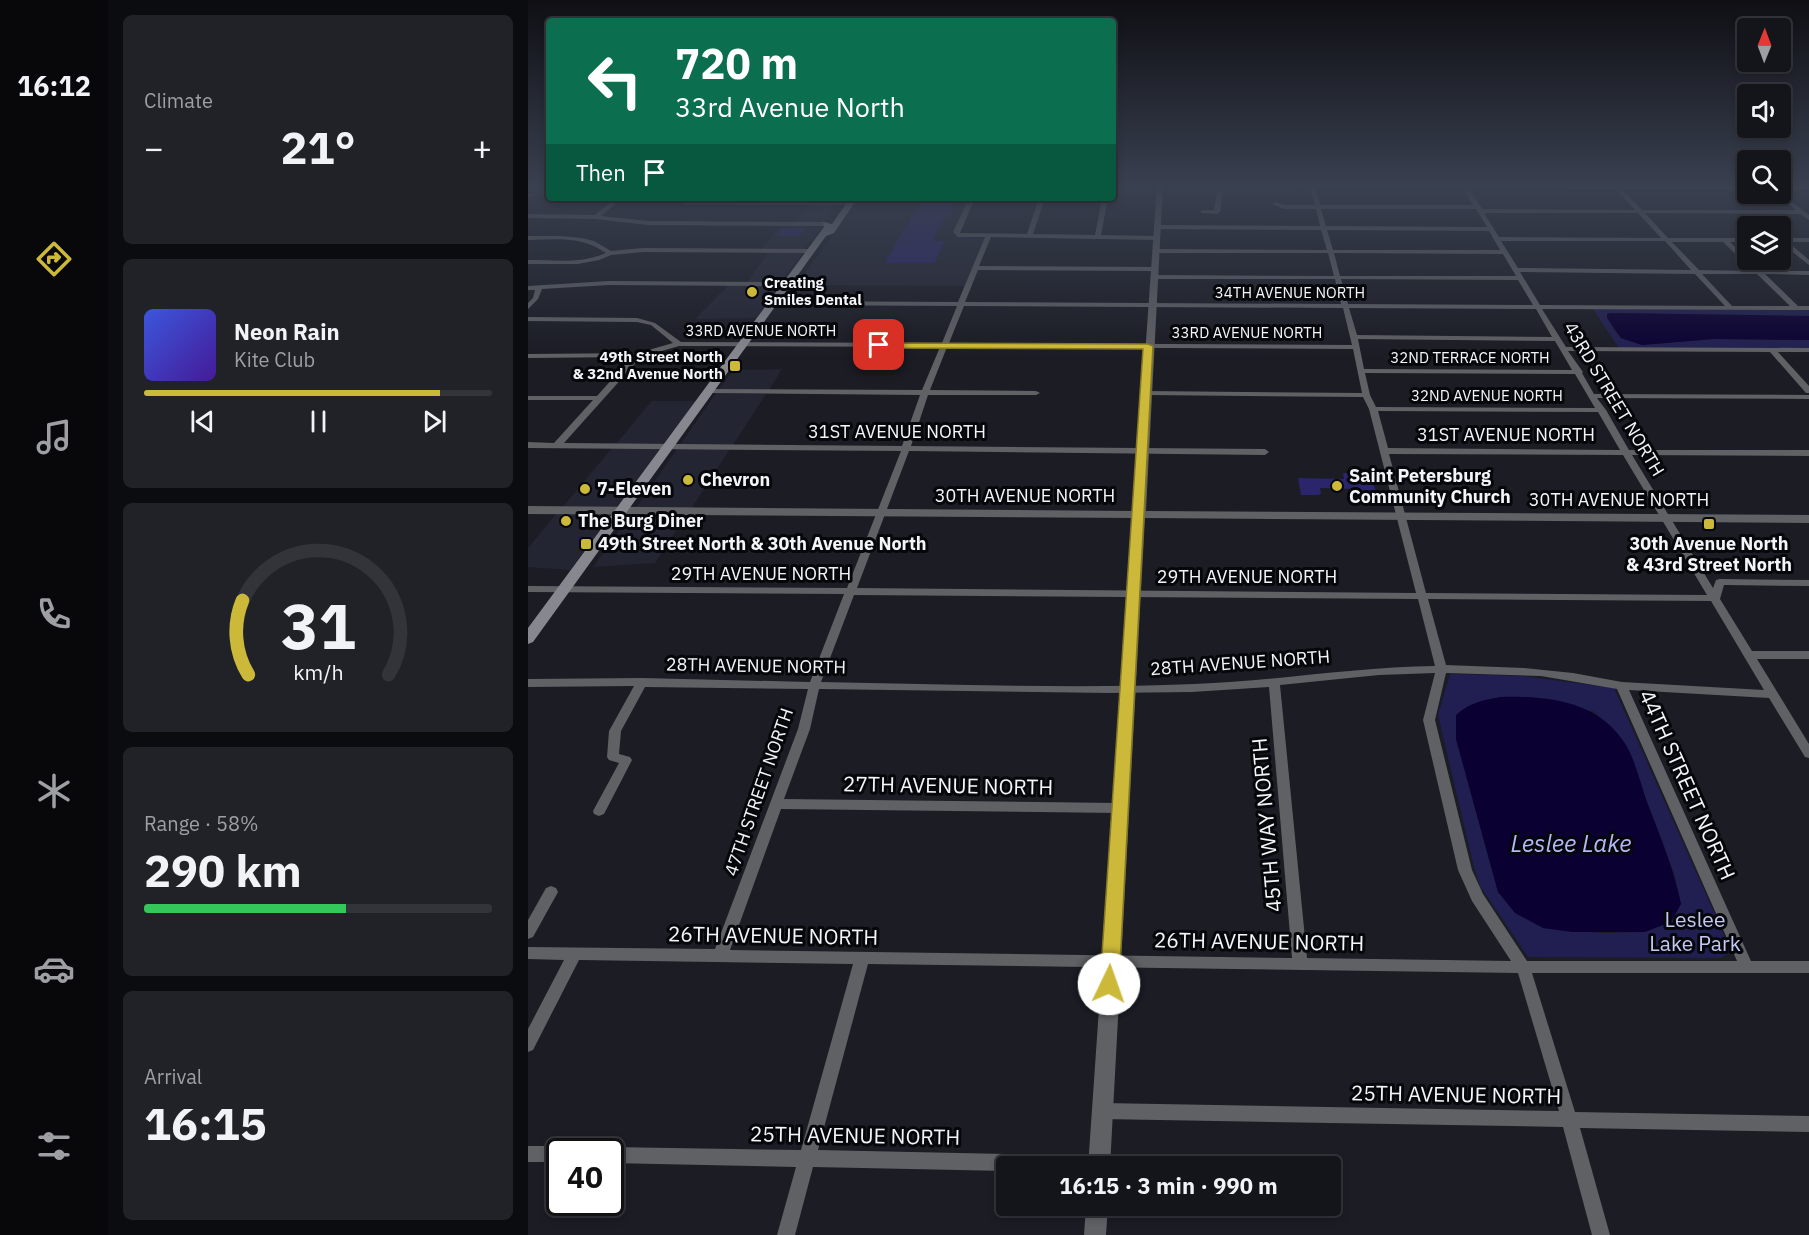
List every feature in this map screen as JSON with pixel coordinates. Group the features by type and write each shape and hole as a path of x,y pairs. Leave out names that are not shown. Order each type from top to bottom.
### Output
{"main road":[{"path":"528,639 816,243"}],"street":[{"path":"593,243 602,245 610,253"},
{"name":"47TH STREET NORTH","path":"720,956 804,729 814,686 925,393 986,243"},
{"path":"1100,1156 1119,808 1155,243"},
{"path":"1327,243 1354,337 1366,395 1373,409 1441,669 1429,720 1466,870 1477,897 1523,967 1601,1235"},
{"name":"43RD STREET NORTH","path":"1498,243 1807,749"},
{"path":"1669,243 1730,307"},
{"path":"1728,243 1795,308"},
{"path":"1791,248 1809,263"},
{"path":"528,262 578,261 597,259 610,253 643,250 810,251"},
{"path":"1155,251 1504,252"},
{"path":"975,268 1338,278 1697,272 1809,273"},
{"path":"528,288 609,283 786,284"},
{"path":"528,307 536,298 539,288"},
{"name":"34TH AVENUE NORTH","path":"772,303 1809,308"},
{"path":"528,319 637,320 653,324 679,345"},
{"path":"1354,337 1558,339"},
{"name":"33RD AVENUE NORTH","path":"528,356 638,355 679,345 1355,347"},
{"path":"1565,349 1809,350"},
{"path":"1772,350 1809,391"},
{"path":"557,445 638,355"},
{"name":"32ND TERRACE NORTH","path":"1362,371 1579,372"},
{"path":"708,391 1036,393"},
{"path":"1146,393 1366,395"},
{"path":"1593,396 1809,397"},
{"path":"528,398 600,398"},
{"name":"32ND AVENUE NORTH","path":"1373,409 1602,410"},
{"name":"31ST AVENUE NORTH","path":"528,445 1265,452"},
{"name":"31ST AVENUE NORTH","path":"1384,451 1809,453"},
{"name":"30TH AVENUE NORTH","path":"528,510 1809,519"},
{"path":"1716,598 1720,582 1809,583"},
{"name":"29TH AVENUE NORTH","path":"528,589 1716,598"},
{"path":"1749,655 1809,655"},
{"name":"28TH AVENUE NORTH","path":"528,683 642,682 814,686 1195,688 1274,682 1363,671 1441,669 1511,670 1621,686 1773,694"},
{"path":"599,811 626,760 614,757 615,732 642,682"},
{"name":"45TH WAY NORTH","path":"1274,682 1300,964"},
{"name":"44TH STREET NORTH","path":"1621,686 1747,967"},
{"name":"27TH AVENUE NORTH","path":"777,804 1119,808"},
{"path":"528,933 551,892"},
{"name":"26TH AVENUE NORTH","path":"528,953 1523,967 1809,967"},
{"path":"528,1045 574,955"},
{"path":"786,1235 862,958"},
{"name":"25TH AVENUE NORTH","path":"1102,1111 1809,1124"},
{"path":"528,1154 546,1154"},
{"name":"25TH AVENUE NORTH","path":"624,1155 996,1163"},
{"path":"1095,1235 1096,1216"}],"shaded area":[{"path":"767,243 810,243 805,249 761,249"},
{"path":"827,243 983,243 965,286 796,285"},
{"path":"769,252 803,252 781,283 747,282"},
{"path":"729,285 779,285 756,318 695,319"},
{"path":"734,369 782,369 769,390 719,389"},
{"path":"716,393 766,394 733,445 680,445"},
{"path":"652,401 696,401 663,444 616,444"},
{"path":"612,448 660,449 616,508 562,508"},
{"path":"677,449 730,449 691,509 635,509"},
{"path":"557,513 612,514 570,570 528,567 528,548"},
{"path":"631,514 687,514 655,563 593,567"}],"green space":[{"path":"1593,309 1809,309 1809,316 1622,313 1607,315 1614,330 1621,338 1642,345 1714,339 1809,340 1809,348 1619,348"},
{"name":"Leslee Lake Park","path":"1450,674 1523,676 1614,688 1728,944 1728,954 1721,958 1528,957 1480,886 1438,715","holes":["1593,711 1612,728 1626,746 1674,873 1681,904 1645,932 1601,933 1543,928 1498,892 1456,739"]}],"water":[{"path":"1607,314 1809,316 1809,340 1714,339 1642,345 1621,338 1607,318"},
{"name":"Leslee Lake","path":"1500,697 1536,698 1570,704 1601,718 1615,730 1626,745 1636,766 1678,891 1681,904 1671,922 1645,932 1572,932 1543,928 1515,913 1498,892 1456,739 1456,715 1476,703"}],"building":[{"path":"897,243 944,243 934,263 885,263"},
{"name":"Saint Petersburg Community Church","path":"1343,473 1370,473 1377,495 1363,497 1358,495 1357,489 1320,488 1321,494 1301,495 1298,478 1344,479"}],"place":[{"name":"Creating Smiles Dental","path":"752,292"},
{"name":"49th Street North & 32nd Avenue North","path":"735,366"},
{"name":"Chevron","path":"688,480"},
{"name":"Saint Petersburg Community Church","path":"1337,486"},
{"name":"7-Eleven","path":"585,489"},
{"name":"The Burg Diner","path":"566,521"},
{"name":"30th Avenue North & 43rd Street North","path":"1709,524"},
{"name":"49th Street North & 30th Avenue North","path":"586,544"}],"route":[{"path":"879,345 1148,346 1109,984"}]}
